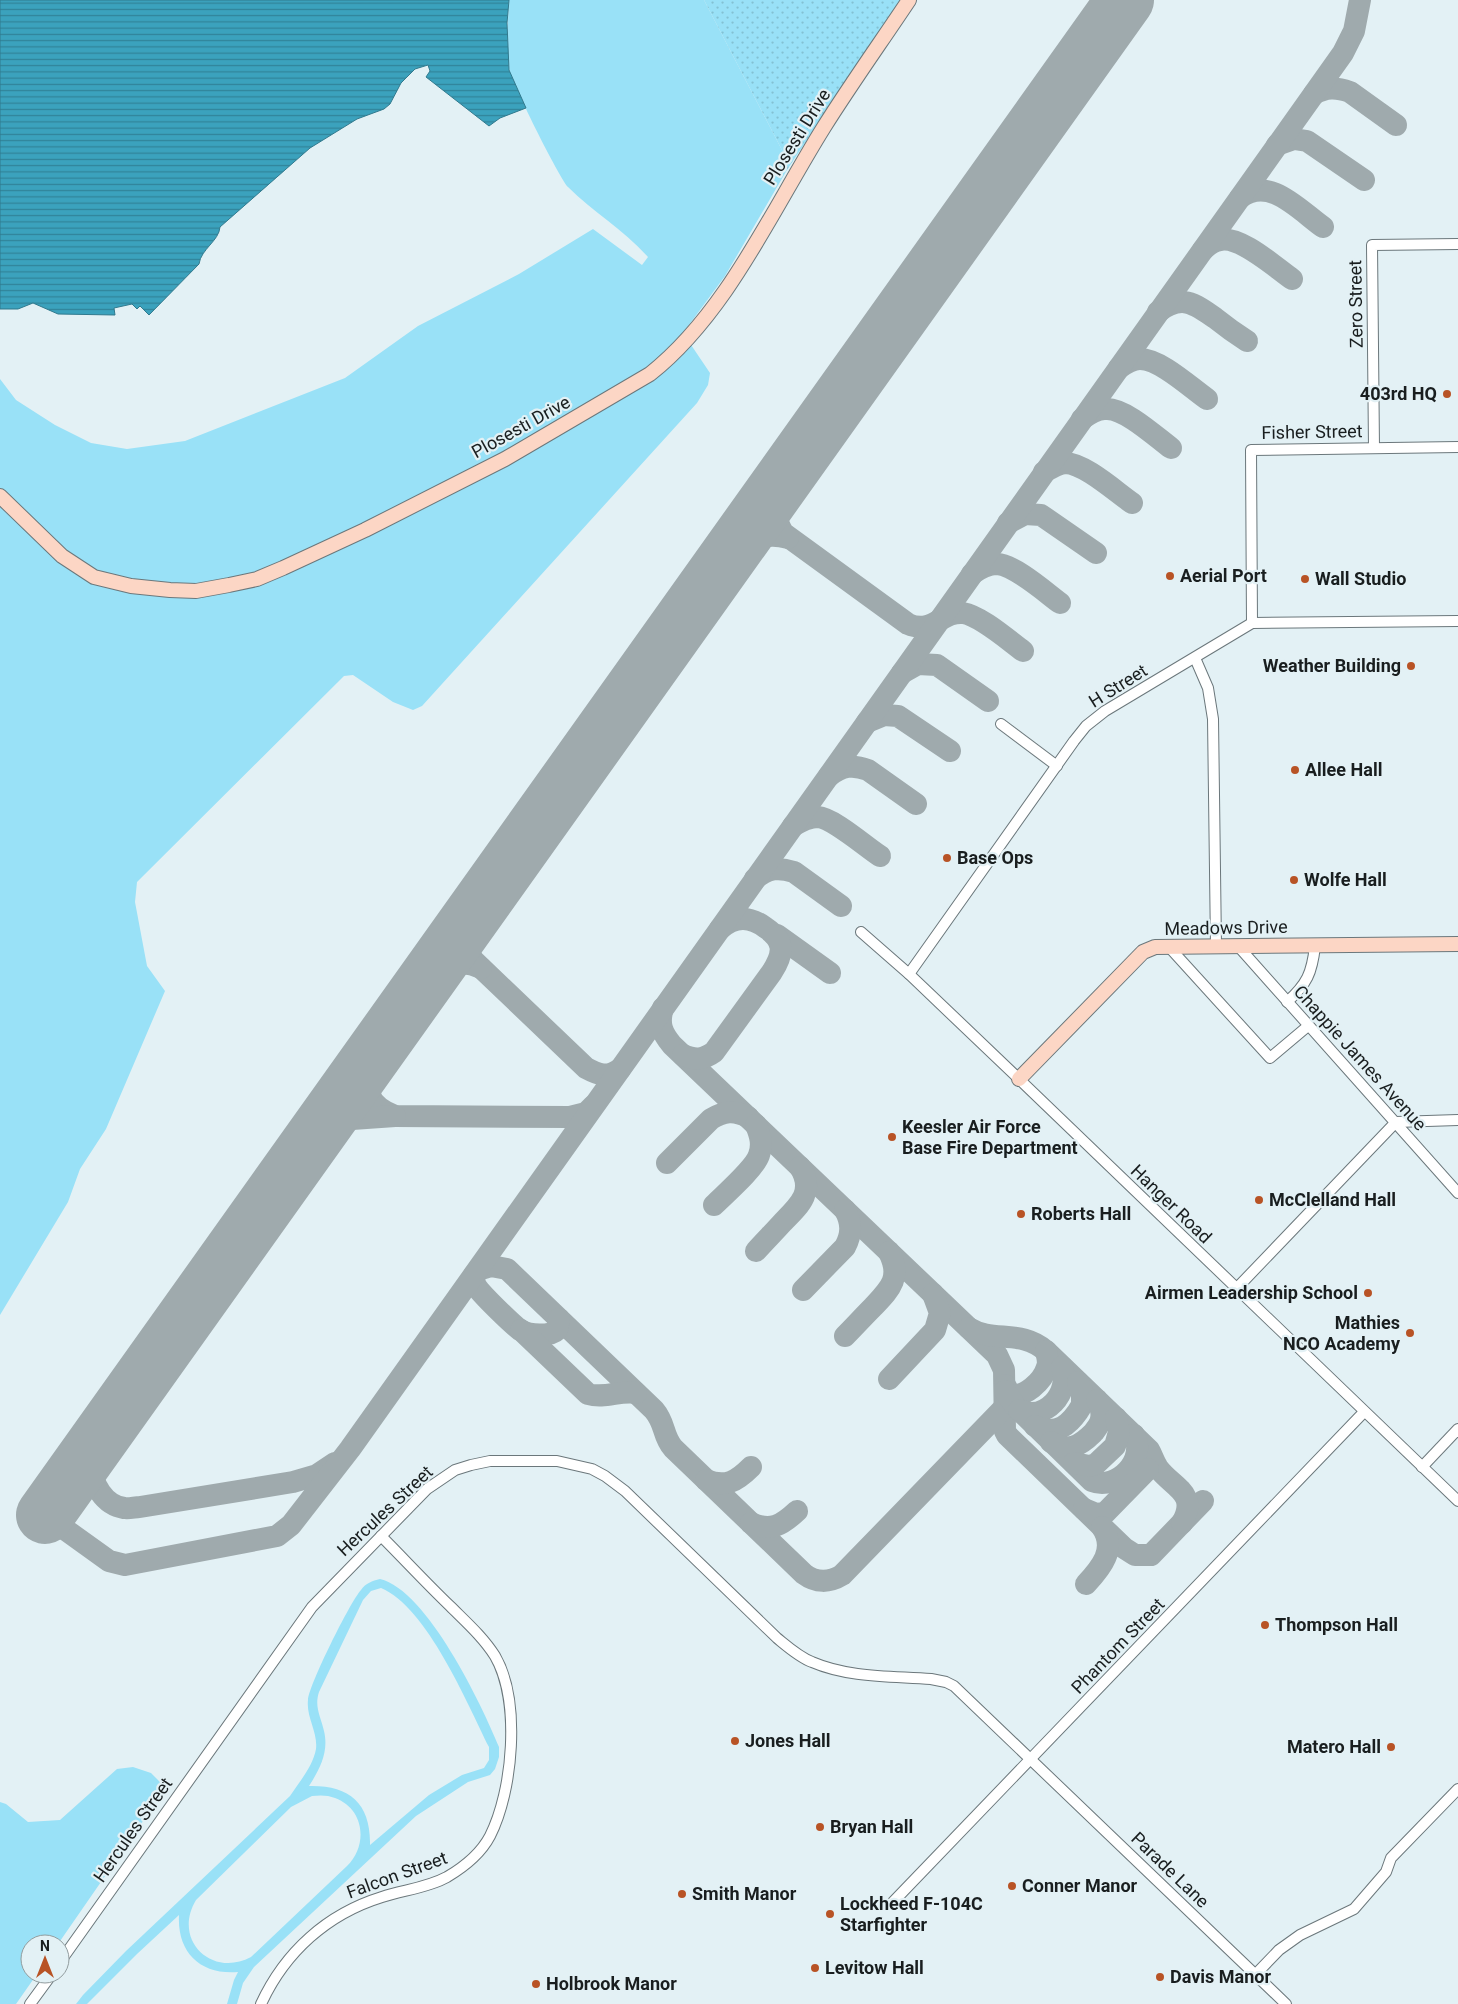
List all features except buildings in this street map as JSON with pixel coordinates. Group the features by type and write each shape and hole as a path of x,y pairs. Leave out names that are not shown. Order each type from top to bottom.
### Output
{"street":[{"name":"Plosesti Drive","path":"0,496 62,556 94,577 131,586 196,591 257,579 283,568 364,530 505,459 650,374 671,358 690,337 729,286 824,127 909,0"},
{"name":"Zero Street","path":"1374,448 1372,245 1458,244"},
{"name":"Fisher Street","path":"1252,623 1250,450 1458,446"},
{"path":"1252,623 1458,621"},
{"name":"H Street","path":"908,974 1086,726 1105,712 1252,623"},
{"path":"1195,658 1208,688 1213,719 1216,946"},
{"path":"1001,724 1057,766"},
{"name":"Hanger Road","path":"861,932 1020,1079 1458,1501"},
{"name":"Meadows Drive","path":"1020,1079 1143,952 1155,947 1458,944"},
{"name":"Chappie James Avenue","path":"1238,946 1458,1192"},
{"path":"1287,1002 1306,982 1311,972 1315,946"},
{"path":"1170,947 1270,1058 1308,1026"},
{"path":"1236,1289 1396,1122 1458,1120"},
{"name":"Phantom Street","path":"893,1902 1364,1412"},
{"path":"1422,1467 1458,1429"},
{"name":"Hercules Street","path":"70,1948 312,1607 427,1489 455,1470 471,1465 490,1462 557,1461 592,1469 625,1491 777,1638 799,1655 810,1662 838,1671 932,1679 946,1682 963,1693 1032,1759"},
{"name":"Falcon Street","path":"261,2004 277,1973 308,1938 328,1923 366,1902 444,1879 467,1865 490,1837 504,1797 510,1764 510,1721 508,1695 500,1667 482,1638 381,1536"},
{"name":"Parade Lane","path":"1032,1759 1286,2004"},
{"path":"1256,1974 1278,1950 1300,1935 1354,1909 1386,1872 1391,1858 1458,1789"},
{"path":"30,2004 45,1984"}],"shaded area":[{"path":"0,0 509,0 507,23 509,70 526,108 500,118 489,126 426,77 430,71 428,65 415,69 401,83 390,104 384,109 357,119 310,148 220,227 217,237 203,254 199,264 149,315 140,306 137,309 132,304 114,308 115,315 58,314 33,303 18,309 0,309"},
{"path":"509,0 704,0 783,152 787,170 725,276 683,333 710,373 708,385 697,403 422,706 413,710 393,702 353,675 344,676 137,882 135,902 147,966 165,991 106,1129 80,1169 68,1202 0,1315 0,379 16,400 55,425 91,443 127,449 185,441 345,378 418,326 519,274 593,229 642,265 648,257 639,247 568,187 536,129 509,68 507,43"},
{"path":"704,0 900,0 787,170 783,152"},
{"path":"380,1579 398,1588 416,1604 451,1651 480,1705 499,1747 499,1757 495,1769 490,1775 468,1782 416,1816 254,1967 243,1983 237,2004 227,2004 238,1972 212,1970 193,1958 182,1940 179,1928 179,1915 87,2004 76,2004 126,1951 290,1796 309,1767 316,1749 308,1706 310,1691 315,1678 348,1610 361,1590 369,1583","holes":["381,1588 398,1598 430,1635 457,1682 489,1747 489,1760 484,1768 462,1775 429,1795 370,1845 367,1818 355,1799 336,1789 309,1786 320,1767 325,1746 324,1731 318,1707 319,1692 363,1600 371,1591","324,1795 332,1797 345,1803 352,1810 358,1819 360,1829 360,1839 354,1858 251,1957 236,1962 223,1963 210,1959 200,1951 193,1941 189,1929 190,1915 196,1900 291,1807 312,1796"]},
{"path":"133,1767 151,1773 166,1788 65,1934 20,1934 20,1984 30,1984 16,2004 0,2004 0,1802 6,1804 28,1822 60,1820 117,1769"}],"taxiway":[{"path":"45,1515 109,1561 125,1565 277,1536 291,1525 350,1449 1343,53 1354,31 1360,0"},
{"path":"1314,94 1331,88 1350,92 1396,125"},
{"path":"1277,145 1294,139 1307,141 1364,180"},
{"path":"1240,198 1251,192 1262,190 1273,193 1294,204 1323,227"},
{"path":"1203,250 1217,241 1228,240 1237,242 1258,254 1292,279"},
{"path":"1158,312 1174,303 1181,302 1194,305 1247,341"},
{"path":"1119,368 1134,360 1148,360 1166,368 1207,399"},
{"path":"1082,419 1097,410 1115,410 1132,418 1171,448"},
{"path":"1044,472 1054,466 1065,463 1073,464 1090,473 1132,503"},
{"path":"776,490 775,512 783,533 908,624 924,627 949,615 963,613 986,623 1023,651"},
{"path":"1008,523 1025,514 1041,515 1096,553"},
{"path":"735,548 761,537 781,536 788,538"},
{"path":"972,574 990,565 1004,566 1030,580 1060,603"},
{"path":"902,673 918,664 937,665 988,701"},
{"path":"867,722 884,715 898,716 950,751"},
{"path":"829,776 847,767 862,768 868,770 916,804"},
{"path":"793,826 811,818 818,817 824,819 841,827 880,856"},
{"path":"755,879 773,870 783,869 794,872 841,906"},
{"path":"683,1055 699,1058 706,1057 714,1052 772,972 779,959 781,948 777,938 760,924 743,919 731,922 720,929"},
{"path":"466,925 463,940 474,961 586,1068 603,1074 611,1074 620,1069"},
{"path":"777,935 830,973"},
{"path":"433,972 463,963 481,968"},
{"path":"663,1008 661,1024 672,1045 997,1355 1004,1370 1005,1431 1007,1435 1124,1548 1135,1555 1151,1555 1203,1501"},
{"path":"370,1057 367,1077 369,1093 377,1106 395,1116 570,1117 586,1113 593,1106"},
{"path":"667,1163 711,1119 729,1112 748,1117"},
{"path":"312,1139 352,1119 395,1116"},
{"path":"714,1205 746,1174 759,1155 761,1143 756,1125"},
{"path":"756,1251 795,1210 804,1197 806,1183 800,1167"},
{"path":"803,1290 845,1247 849,1238 850,1228 845,1210"},
{"path":"845,1336 889,1289 894,1276 893,1261 889,1252"},
{"path":"478,1270 491,1266 507,1269 654,1410 673,1448 804,1574 813,1579 827,1581 842,1575 1005,1407"},
{"path":"474,1275 475,1283 479,1290 520,1330 534,1334 550,1334 557,1330 559,1319"},
{"path":"889,1379 935,1330 940,1313 933,1294"},
{"path":"969,1328 988,1335 1027,1340 1046,1351 1149,1450 1158,1468 1186,1498 1188,1505 1182,1523"},
{"path":"521,1330 588,1394 600,1396 636,1393"},
{"path":"1005,1385 1010,1394 1015,1395 1032,1388 1042,1378 1047,1367 1046,1351"},
{"path":"1019,1410 1029,1413 1038,1412 1054,1403 1063,1386 1062,1367"},
{"path":"1035,1426 1050,1430 1057,1429 1063,1427 1073,1418 1082,1405 1082,1391 1078,1382"},
{"path":"1005,1391 1015,1406 1092,1481 1111,1482 1127,1471 1133,1463 1136,1454 1137,1445 1134,1435"},
{"path":"1051,1442 1068,1447 1074,1446 1088,1438 1097,1428 1102,1416 1097,1400"},
{"path":"1074,1463 1089,1466 1096,1464 1115,1446 1119,1432 1116,1418"},
{"path":"96,1446 91,1465 97,1486 111,1503 126,1508 293,1482 317,1475 335,1463"},
{"path":"706,1480 720,1483 731,1482 751,1467"},
{"path":"1084,1509 1096,1514 1105,1513 1148,1469"},
{"path":"751,1523 765,1527 776,1526 797,1511"},
{"path":"1086,1584 1102,1565 1105,1558 1108,1543 1102,1527"}],"runway":[{"path":"45,1515 1125,0"}],"place":[{"name":"403rd HQ","path":"1447,394"},
{"name":"Aerial Port","path":"1170,576"},
{"name":"Wall Studio","path":"1305,579"},
{"name":"Weather Building","path":"1411,666"},
{"name":"Allee Hall","path":"1295,770"},
{"name":"Base Ops","path":"947,858"},
{"name":"Wolfe Hall","path":"1294,880"},
{"name":"Keesler Air Force Base Fire Department","path":"892,1137"},
{"name":"McClelland Hall","path":"1259,1200"},
{"name":"Roberts Hall","path":"1021,1214"},
{"name":"Airmen Leadership School","path":"1368,1293"},
{"name":"Mathies NCO Academy","path":"1410,1333"},
{"name":"Thompson Hall","path":"1265,1625"},
{"name":"Jones Hall","path":"735,1741"},
{"name":"Matero Hall","path":"1391,1747"},
{"name":"Bryan Hall","path":"820,1827"},
{"name":"Conner Manor","path":"1012,1886"},
{"name":"Smith Manor","path":"682,1894"},
{"name":"Lockheed F-104C Starfighter","path":"830,1914"},
{"name":"Levitow Hall","path":"815,1968"},
{"name":"Davis Manor","path":"1160,1977"},
{"name":"Holbrook Manor","path":"536,1984"}]}
